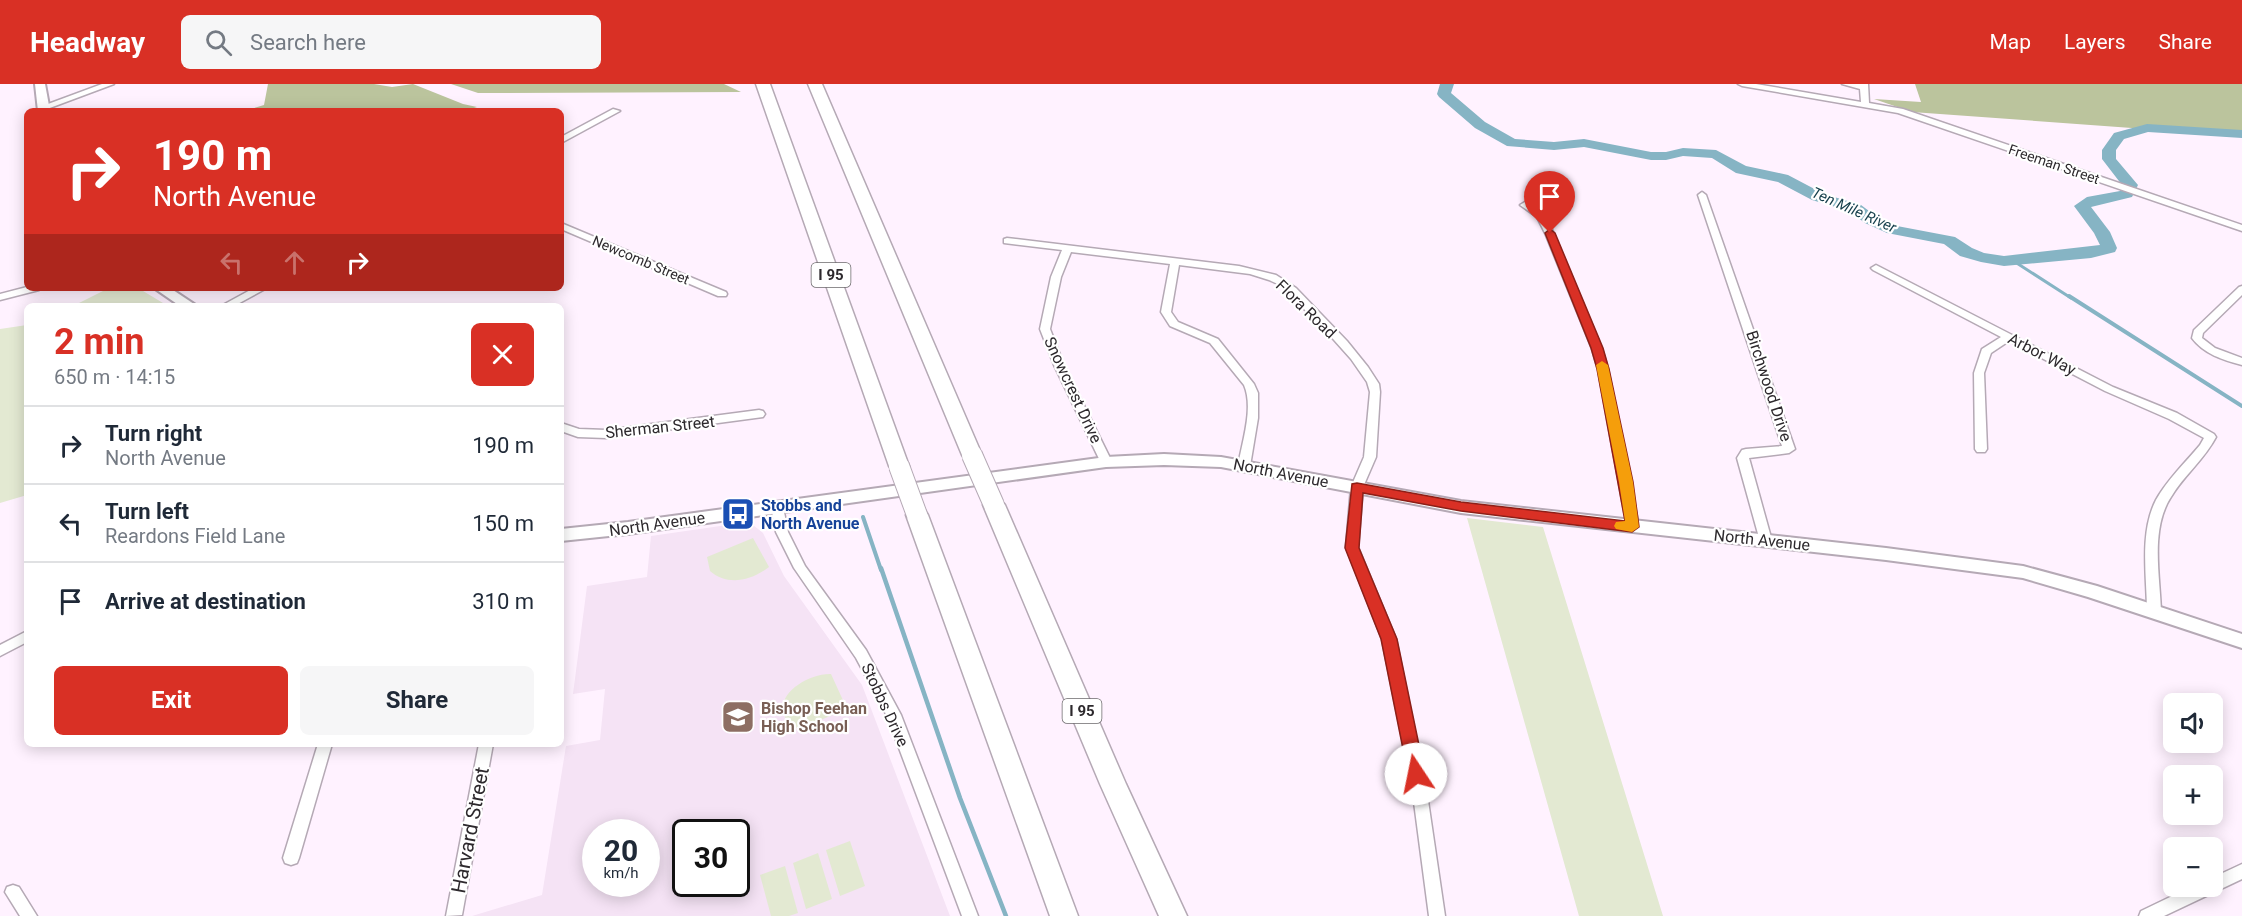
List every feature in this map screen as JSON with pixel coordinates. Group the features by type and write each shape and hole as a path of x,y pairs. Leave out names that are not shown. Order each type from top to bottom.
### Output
{"highway":[{"name":"I 95","path":"763,84 899,466 1064,916"},
{"name":"I 95","path":"815,84 972,455 1173,916"},
{"path":"827,84 829,118"}],"main road":[{"path":"40,84 44,108"},
{"path":"166,291 185,303"},
{"name":"North Avenue","path":"564,535 1106,462 1176,459 1221,462 1461,507 2023,572 2059,581 2242,641"}],"street":[{"path":"47,108 110,84"},
{"name":"Freeman Street","path":"1742,84 1865,104 1928,120 2242,228"},
{"path":"1846,84 1864,86 1865,104"},
{"path":"564,138 616,111"},
{"name":"Birchwood Drive","path":"1702,195 1787,438 1789,449 1746,453 1743,458 1766,541"},
{"path":"1526,205 1541,214 1597,348 1611,401 1632,527"},
{"name":"Newcomb Street","path":"564,227 722,294"},
{"name":"Flora Road","path":"1007,241 1239,269 1271,276 1285,284 1301,300 1373,382 1375,392 1370,457 1357,487 1352,548 1389,639 1419,787 1437,916"},
{"name":"Snowcrest Drive","path":"1068,248 1056,277 1045,329 1059,365 1106,462"},
{"path":"1175,262 1166,312 1174,324 1214,341 1240,371 1253,393 1252,418 1244,466"},
{"name":"Arbor Way","path":"1876,268 2109,389 2173,416 2209,438 2205,447 2164,500 2158,512 2154,533 2154,612"},
{"path":"0,297 24,291"},
{"path":"232,303 256,291"},
{"path":"2241,293 2198,332 2197,338 2199,342 2242,362"},
{"path":"1980,448 1979,373 1986,351 2009,337"},
{"name":"Sherman Street","path":"564,428 578,433 605,434 759,414"},
{"name":"Stobbs Drive","path":"777,507 782,532 800,568 861,654 894,716 970,916"},
{"path":"0,651 24,638"},
{"path":"291,858 324,747"},
{"name":"Harvard Street","path":"454,915 485,747"},
{"path":"2223,880 2242,871"},
{"path":"14,892 29,916"},
{"path":"2147,916 2188,897"}],"shaded area":[{"name":"Bishop Feehan High School","path":"741,523 753,525 763,533 784,576 862,685 950,916 472,916 542,895 566,746 600,740 605,689 573,694 587,586 647,577 651,536"}],"green space":[{"path":"268,84 374,84 392,87 413,84 463,104 477,107 254,108 264,105"},
{"path":"451,84 724,84 741,92 478,93"},
{"path":"1915,84 2242,84 2242,136 1912,112 1874,99 1921,102"},
{"path":"103,291 143,291 163,303 79,303"},
{"path":"24,325 24,496 0,503 0,329"},
{"path":"1467,518 1543,527 1663,916 1579,916"},
{"path":"753,538 769,567 740,580 724,579 710,571 707,557"},
{"path":"831,674 847,709 799,729 788,721 783,711 784,702 789,693 808,679"},
{"path":"850,841 865,886 840,896 826,850"},
{"path":"818,853 832,899 806,909 793,863"},
{"path":"785,866 798,913 789,916 771,916 760,875"}],"waterway":[{"name":"Ten Mile River","path":"1447,84 1444,94 1480,125 1512,143 1554,146 1584,143 1651,156 1666,156 1683,152 1716,154 1741,170 1783,178 1818,197 1855,208 1871,220 1893,230 1949,240 1966,252 2004,261 2091,253 2109,248 2102,232 2082,206 2098,199 2126,194 2130,185 2109,159 2109,150 2119,136 2147,128 2242,134"},
{"path":"2012,260 2071,298"},
{"path":"2069,296 2242,406"},
{"path":"863,517 881,570"},
{"path":"881,568 960,798 1006,916"}],"slow traffic":[{"path":"1602,365 1626,482 1632,527 1621,526"}],"place":[{"name":"Stobbs and North Avenue","path":"738,514"},
{"name":"Bishop Feehan High School","path":"738,717"}],"route":[{"path":"1416,774 1389,639 1352,548 1357,487 1461,507 1632,527 1626,482 1603,369 1597,348 1550,233"}]}
